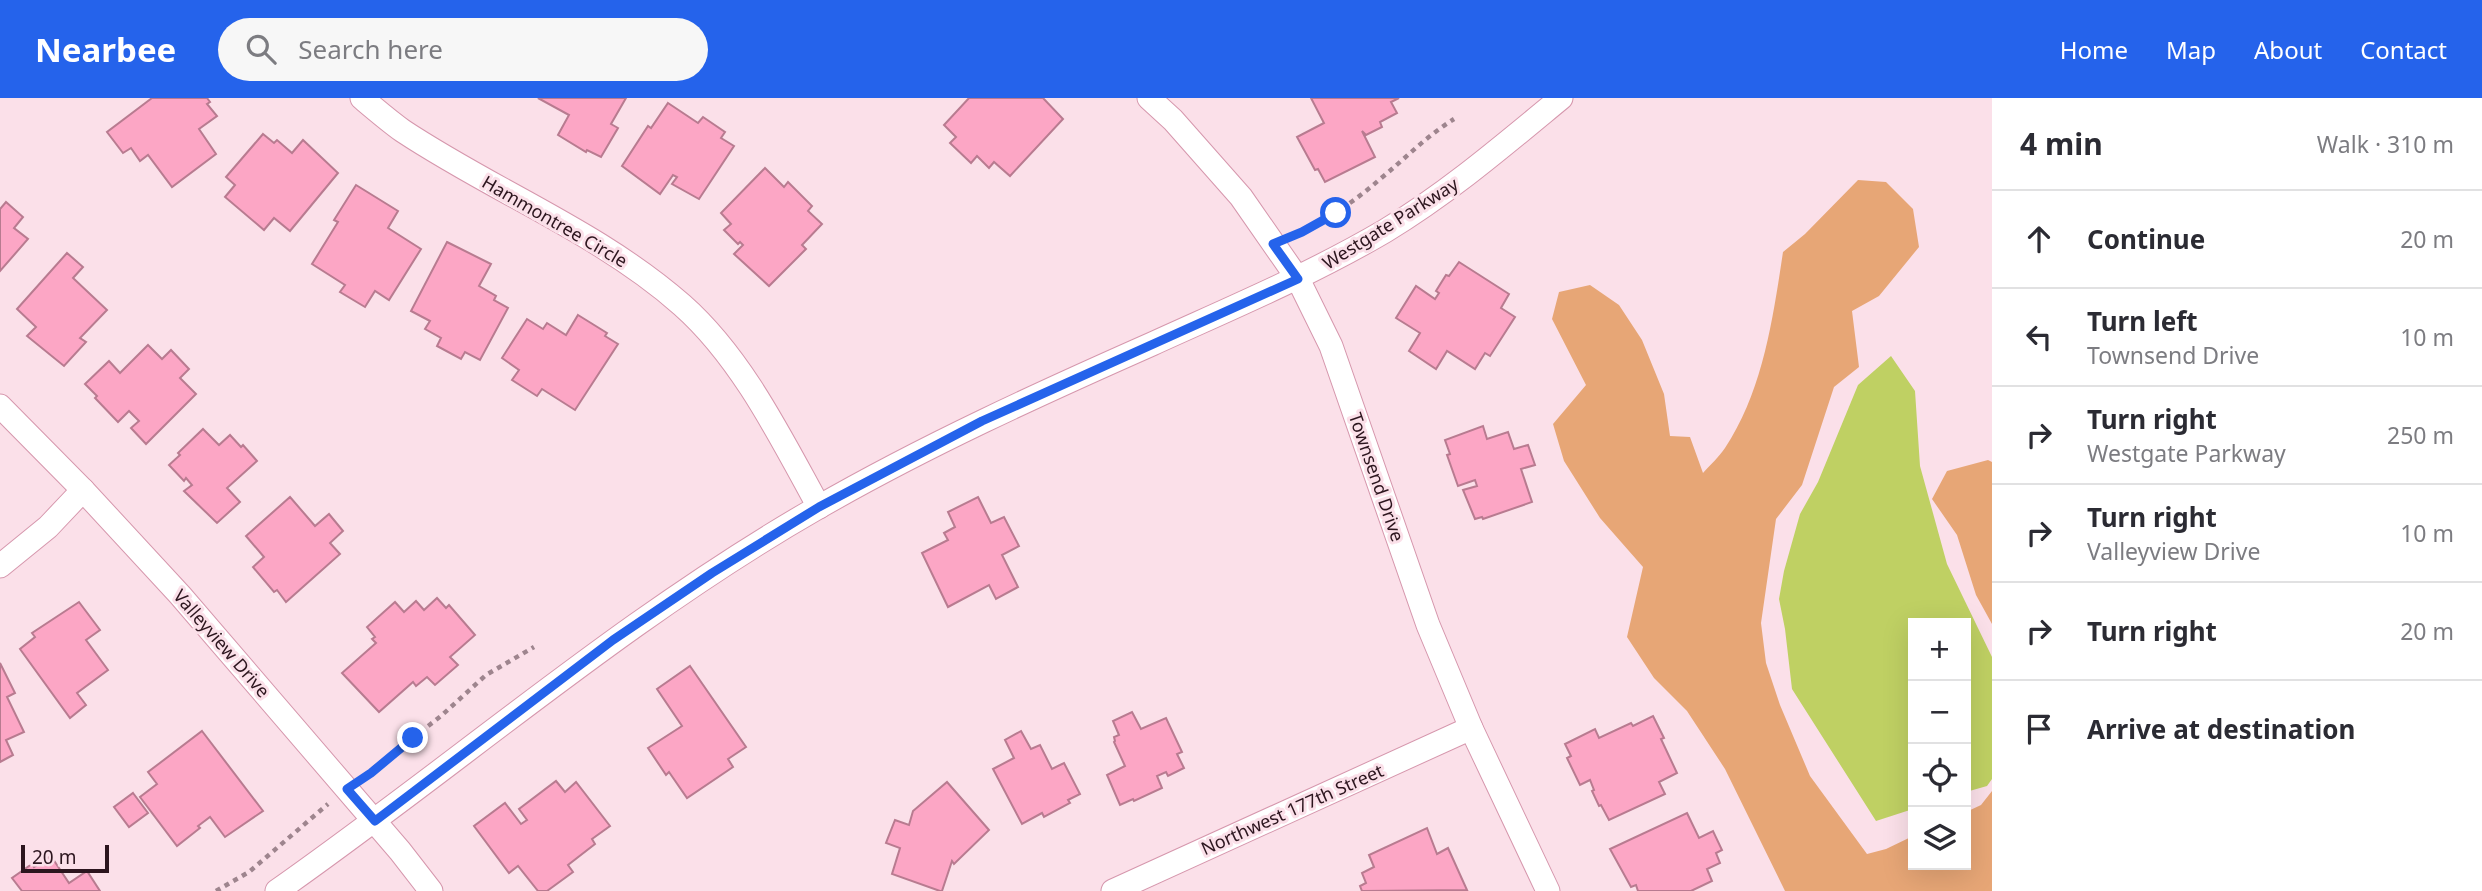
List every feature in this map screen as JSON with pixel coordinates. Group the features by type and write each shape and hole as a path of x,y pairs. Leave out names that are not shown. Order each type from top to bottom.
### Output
{"street":[{"name":"Hammontree Circle","path":"362,98 402,130 488,182 569,225 625,261 684,307 737,368 819,507"},
{"name":"Townsend Drive","path":"1149,98 1173,120 1241,197 1298,279 1331,346 1428,625 1471,728 1548,891"},
{"name":"Westgate Parkway","path":"277,891 375,821 613,640 712,573 819,507 982,421 1298,279 1386,230 1467,176 1561,98"},
{"name":"Valleyview Drive","path":"0,406 83,490 180,596 375,821 431,891"},
{"path":"0,566 48,527 83,490"},
{"name":"Northwest 177th Street","path":"1113,891 1471,728"}],"path":[{"path":"1273,244 1336,213 1382,178 1429,135 1454,119"},
{"path":"216,891 249,872 486,675 534,647"}],"shaded area":[{"path":"1858,180 1886,182 1913,209 1919,247 1879,296 1852,311 1859,367 1834,387 1802,485 1776,519 1761,623 1766,663 1780,705 1810,776 1867,854 1908,838 1908,870 1971,870 1971,810 1981,805 1992,791 1992,891 1785,891 1725,769 1687,711 1654,678 1627,637 1643,567 1600,518 1564,461 1553,424 1586,385 1552,319 1559,292 1590,285 1619,305 1642,340 1664,394 1670,436 1690,437 1703,473 1725,448 1749,403 1764,353 1783,252 1805,234"},
{"path":"1891,356 1915,391 1920,466 1947,564 1992,657 1992,779 1987,786 1971,791 1971,618 1908,618 1908,811 1876,821 1792,689 1779,599 1800,514 1818,482 1858,385"},
{"path":"1988,460 1992,462 1992,624 1976,595 1957,535 1932,499 1947,471"}],"building":[{"path":"152,98 207,98 210,102 207,104 217,116 199,129 216,154 172,187 148,155 140,161 131,148 123,153 107,132"},
{"path":"538,98 626,98 611,124 618,128 601,157 587,150 586,152 558,135 569,115"},
{"path":"969,98 1043,98 1063,119 1010,176 994,162 989,168 977,156 971,163 950,143 956,137 944,125"},
{"path":"1311,98 1399,98 1391,102 1397,113 1380,122 1382,127 1366,135 1362,131 1375,157 1325,182 1318,169 1315,170 1297,137 1324,123"},
{"path":"668,103 698,123 703,117 725,132 721,138 734,146 699,199 672,184 677,177 673,175 660,194 622,166 648,126 651,128"},
{"path":"263,134 274,143 277,140 292,153 303,140 338,173 290,231 274,218 264,230 225,197 235,185 226,177"},
{"path":"765,168 784,187 788,182 812,206 808,211 822,224 802,245 806,249 769,286 734,254 743,245 740,242 738,244 724,230 731,224 721,213"},
{"path":"356,185 398,211 388,228 421,249 389,300 375,291 365,307 340,292 345,285 312,264 338,222 334,220"},
{"path":"6,202 23,217 14,228 28,239 0,271 0,209"},
{"path":"447,242 491,264 479,286 496,296 494,300 508,308 480,360 465,352 461,359 437,346 441,338 425,329 430,321 411,311"},
{"path":"67,253 83,267 73,278 107,310 80,338 86,342 64,366 27,336 36,327 17,309"},
{"path":"1459,262 1509,294 1501,308 1515,317 1490,356 1485,353 1475,369 1447,351 1436,369 1409,351 1420,333 1396,318 1416,286 1435,299 1439,293 1436,291 1446,275 1449,276"},
{"path":"578,315 607,333 605,336 618,344 575,410 542,389 537,396 512,380 519,370 502,358 527,319 543,329 547,323 566,335"},
{"path":"148,345 162,359 171,350 189,369 180,378 196,394 146,444 131,428 139,421 129,411 118,422 85,384 109,361 120,373"},
{"path":"1483,426 1487,439 1508,432 1514,449 1528,445 1535,465 1521,469 1532,502 1483,519 1475,519 1463,490 1477,486 1475,480 1458,486 1447,455 1450,454 1445,440"},
{"path":"203,429 219,445 230,435 257,461 227,488 240,502 217,523 184,491 192,485 186,478 184,481 169,465"},
{"path":"290,497 315,526 329,514 343,531 330,543 340,554 286,602 253,567 264,557 246,536"},
{"path":"978,497 991,523 1004,517 1019,546 1002,555 1018,587 996,599 989,585 948,607 922,553 948,540 944,533 955,527 948,512"},
{"path":"437,598 446,608 449,605 475,635 450,657 458,665 435,685 427,677 416,686 413,682 379,712 342,673 376,643 367,627 395,602 404,612 416,601 424,610"},
{"path":"79,602 100,630 86,640 108,670 77,693 86,705 70,718 20,649 35,637 32,633"},
{"path":"0,663 15,693 7,697 24,732 6,740 13,755 0,762"},
{"path":"690,666 746,747 728,759 733,767 687,798 669,772 666,775 648,748 682,726 657,689"},
{"path":"1132,712 1141,729 1166,718 1182,752 1177,754 1184,768 1168,776 1166,772 1157,776 1162,788 1120,805 1107,775 1125,766 1114,742 1114,737 1119,735 1113,721"},
{"path":"1653,716 1677,773 1659,782 1665,794 1609,820 1601,805 1599,806 1590,780 1580,785 1567,758 1571,756 1565,744 1595,729 1599,738"},
{"path":"202,731 263,811 225,837 210,817 177,846 140,797 157,784 148,772"},
{"path":"1021,731 1031,749 1040,745 1052,769 1064,763 1080,794 1068,800 1070,803 1044,817 1042,813 1022,824 993,769 1014,758 1005,740"},
{"path":"556,781 565,792 576,782 610,826 592,839 595,844 568,865 573,872 547,891 538,891 518,866 509,873 474,826 505,803 521,824 527,820 519,809"},
{"path":"947,782 989,830 954,864 952,861 940,891 892,874 900,848 886,843 895,820 909,825 913,811"},
{"path":"133,793 148,813 129,827 114,807"},
{"path":"1687,813 1699,838 1713,831 1722,850 1716,853 1720,863 1707,869 1712,881 1691,891 1638,891 1636,885 1631,887 1610,849"},
{"path":"1427,828 1437,854 1448,848 1467,890 1362,891 1360,886 1366,883 1362,873 1374,867 1369,855"},
{"path":"51,856 69,883 87,871 100,891 22,891 12,878 32,864 34,867"}],"route":[{"path":"413,738 347,789 375,821 613,640 712,573 819,507 982,421 1298,279 1273,244 1336,213"}]}
